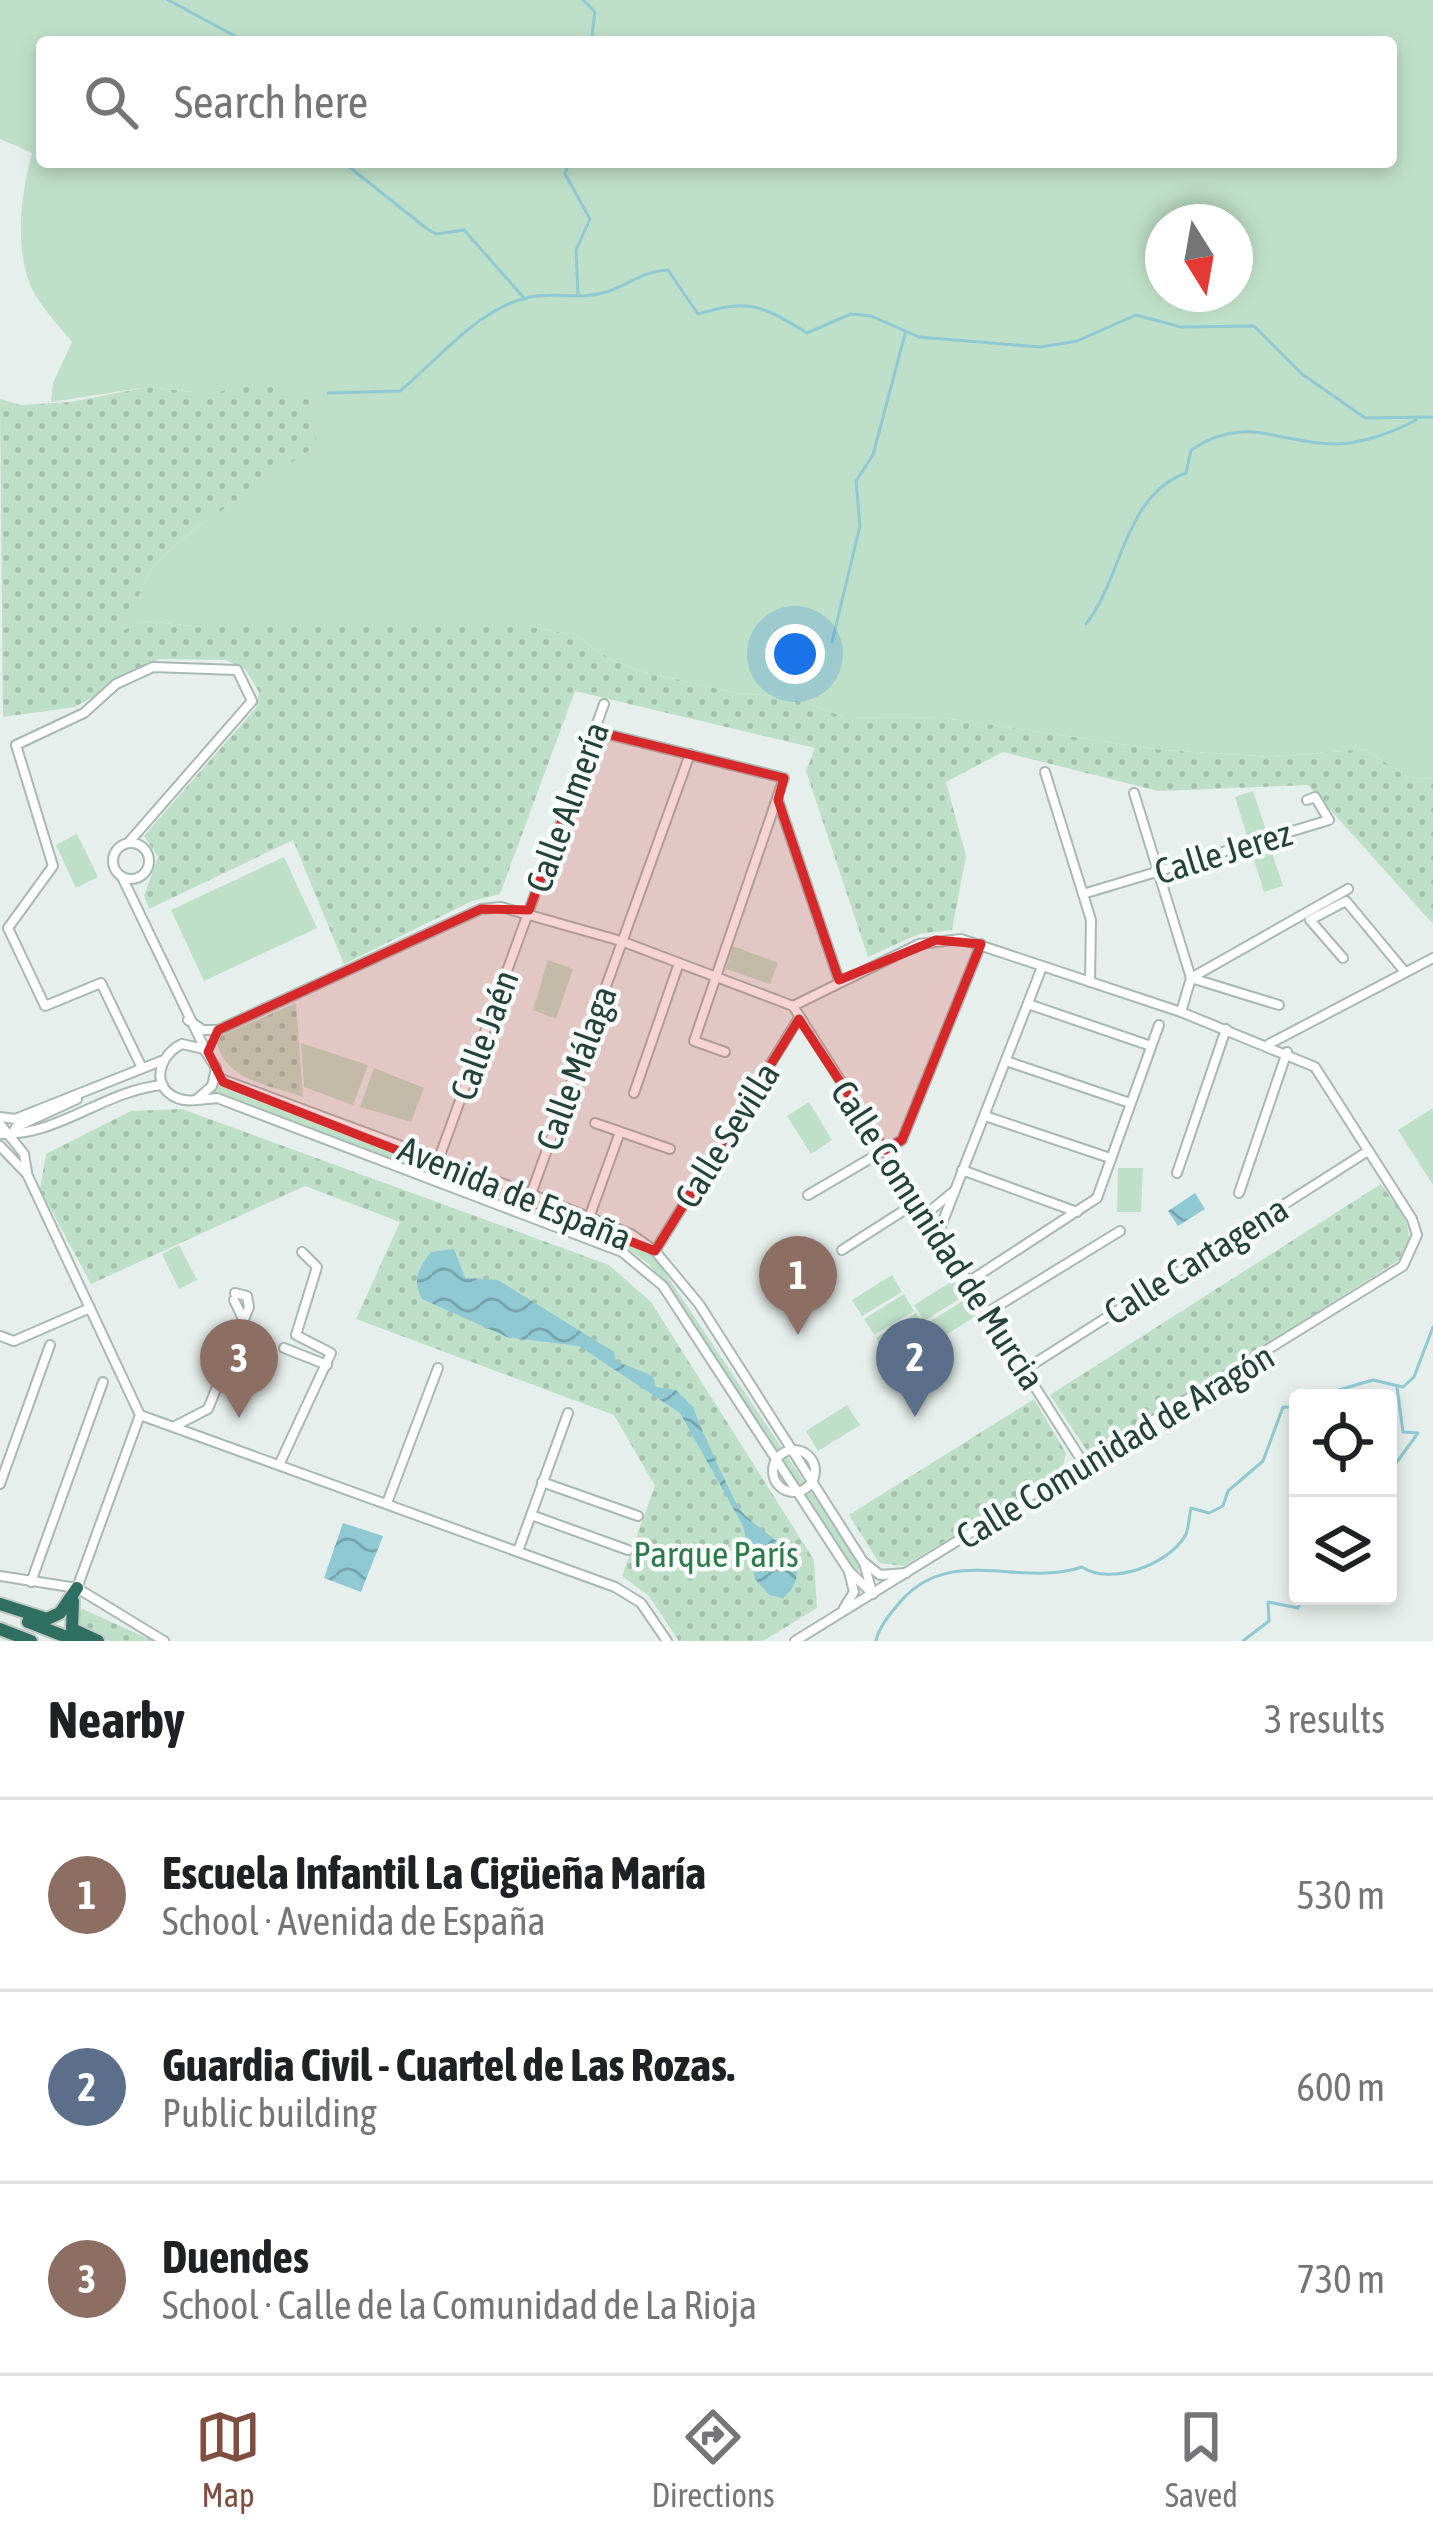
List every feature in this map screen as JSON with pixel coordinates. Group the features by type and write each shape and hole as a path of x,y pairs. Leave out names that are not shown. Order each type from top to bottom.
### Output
{"highway":[{"path":"0,1608 47,1619 60,1613 77,1588"},
{"path":"77,1588 69,1623 98,1641"},
{"path":"0,1608 77,1641"},
{"path":"0,1632 30,1641"}],"street":[{"path":"142,1068 101,983 45,1006 8,928 53,866 16,746 84,713 116,684 154,667 237,670 252,701 129,842 114,853 112,863 216,1077 197,1099 178,1098 163,1085 162,1060"},
{"name":"Calle Almería","path":"529,910 604,704"},
{"path":"595,731 784,778 694,1041 725,1052"},
{"name":"Calle Málaga","path":"530,1194 690,754"},
{"path":"1045,772 1091,920 1090,982"},
{"path":"1134,793 1191,978 1180,1012"},
{"name":"Calle Jerez","path":"1082,894 1329,820 1316,797 1307,800"},
{"path":"778,800 839,980"},
{"path":"129,842 148,853 133,901"},
{"path":"122,877 137,878 146,871"},
{"path":"1191,978 1348,890"},
{"path":"1343,958 1310,920 1346,901 1406,972"},
{"path":"188,1020 202,1030 218,1030 481,909 529,910 793,1006 839,980 935,940 981,944 1268,1044 1316,1067 1369,1151"},
{"name":"Calle Jaén","path":"438,1161 529,910"},
{"path":"808,1195 902,1140 981,944"},
{"path":"1268,1044 1433,958"},
{"path":"634,1094 679,963"},
{"path":"938,1234 1042,967"},
{"path":"1191,978 1279,1005"},
{"path":"1028,1004 1151,1046"},
{"name":"Calle Comunidad de Murcia","path":"793,1006 1084,1465"},
{"name":"Calle Sevilla","path":"656,1251 800,1018"},
{"path":"0,1120 15,1119 162,1060 182,1044 188,1020"},
{"path":"968,1282 1097,1198 1159,1025"},
{"path":"1177,1173 1226,1029"},
{"path":"206,1050 218,1030"},
{"path":"182,1044 206,1050"},
{"path":"1239,1193 1287,1052"},
{"path":"1006,1060 1130,1103"},
{"name":"Avenida de España","path":"216,1077 530,1194 656,1251 699,1304 864,1563 873,1594"},
{"path":"0,1134 33,1133 118,1096 163,1085"},
{"path":"12,1134 16,1126 66,1108 87,1091"},
{"name":"Avenida de España","path":"197,1099 217,1098 622,1252 663,1286 849,1571 873,1594"},
{"path":"985,1116 1110,1158"},
{"path":"0,1120 12,1134 140,1415 77,1588"},
{"path":"595,1123 670,1149"},
{"path":"589,1218 620,1132"},
{"path":"19,1155 33,1133"},
{"path":"0,1146 19,1155"},
{"name":"Calle Comunidad de Aragón","path":"795,1641 1403,1267 1417,1235 1369,1151"},
{"name":"Calle Cartagena","path":"1024,1370 1369,1151"},
{"path":"962,1170 1078,1212"},
{"path":"926,1214 955,1190"},
{"path":"842,1250 917,1202"},
{"path":"988,1313 1120,1232"},
{"path":"279,1465 331,1353 296,1335 317,1267 302,1252"},
{"path":"174,1427 208,1409 249,1301 235,1297"},
{"path":"0,1336 14,1341 90,1308"},
{"path":"0,1484 50,1345"},
{"path":"284,1348 328,1365"},
{"path":"387,1503 438,1368"},
{"path":"31,1582 103,1382"},
{"path":"518,1551 568,1413"},
{"path":"140,1415 615,1587 641,1603 667,1641"},
{"path":"776,1460 790,1450"},
{"path":"542,1482 638,1516"},
{"path":"797,1492 812,1483"},
{"path":"531,1515 628,1550"},
{"path":"864,1563 880,1575 908,1573"},
{"path":"841,1614 854,1592 849,1571"},
{"path":"0,1576 77,1588 164,1641"}],"highlighted area":[{"path":"595,731 784,778 778,800 839,980 936,940 981,944 902,1140 885,1150 799,1019 655,1251 223,1082 208,1052 218,1030 481,909 529,910"}],"green space":[{"path":"0,0 1433,0 1433,778 1410,779 1365,749 1274,757 1162,750 944,718 845,717 786,697 737,693 644,672 613,661 575,635 531,627 202,627 145,621 119,633 154,565 192,531 316,445 311,402 274,384 211,394 148,387 51,402 53,383 72,342 39,301 26,271 21,220 32,153 0,139"},
{"path":"249,384 274,384 312,402 317,445 192,531 154,565 120,632 145,621 202,627 531,627 575,635 613,661 644,672 737,693 786,697 845,717 944,718 1162,750 1274,757 1365,749 1410,779 1433,778 1433,924 1308,785 1158,791 1003,752 946,782 966,856 952,930 919,934 868,957 806,771 815,748 575,691 500,894 472,901 344,964 293,840 149,909 144,896 158,857 144,836 256,708 259,692 245,669 226,660 159,659 75,707 3,717 0,399 21,405 70,402 148,387 211,394"},
{"path":"1253,791 1266,830 1247,836 1235,797"},
{"path":"77,834 98,877 76,888 56,845"},
{"path":"1270,847 1283,886 1264,892 1252,853"},
{"path":"284,857 317,928 204,981 171,910"},
{"path":"733,946 778,963 770,984 726,969"},
{"path":"548,960 573,969 556,1019 533,1010"},
{"path":"296,1003 303,1097 239,1074 217,1043 221,1036"},
{"path":"301,1043 368,1065 353,1105 304,1087"},
{"path":"374,1068 424,1088 411,1122 360,1107"},
{"path":"215,1084 622,1235 655,1258 862,1568 854,1572 649,1264 618,1242 212,1092"},
{"path":"809,1102 832,1140 811,1154 787,1116"},
{"path":"1433,1108 1433,1185 1398,1130"},
{"name":"Parque París","path":"182,1109 609,1265 651,1302 814,1560 817,1608 763,1641 679,1641 648,1595 622,1576 655,1486 614,1415 356,1319 400,1222 305,1186 91,1284 40,1189 46,1154 131,1111"},
{"path":"1118,1168 1143,1168 1141,1212 1117,1212"},
{"path":"1381,1184 1408,1229 1401,1259 1090,1455 1050,1395"},
{"path":"179,1245 197,1280 179,1289 162,1254"},
{"path":"892,1275 902,1292 862,1316 852,1300"},
{"path":"954,1280 964,1296 924,1321 914,1305"},
{"path":"904,1294 914,1311 874,1335 864,1319"},
{"path":"966,1299 976,1316 936,1341 926,1324"},
{"path":"916,1313 937,1347 897,1372 876,1338"},
{"path":"1034,1399 1066,1453 1062,1470 904,1566 879,1563 849,1515"},
{"path":"847,1405 860,1425 818,1451 806,1431"},
{"path":"83,1609 153,1641 110,1641 77,1629 74,1613"}],"water":[{"path":"1195,1193 1205,1209 1178,1226 1168,1211"},
{"path":"454,1249 465,1278 498,1280 614,1352 616,1361 653,1376 656,1387 676,1390 694,1408 741,1511 793,1561 794,1585 783,1598 769,1595 755,1579 743,1526 680,1413 579,1346 507,1337 422,1299 417,1280 423,1264 431,1252"},
{"path":"343,1523 383,1536 361,1592 324,1578"}],"waterway":[{"path":"168,0 235,36"},
{"path":"583,0 595,12 592,36"},
{"path":"351,168 436,234 464,230 525,299"},
{"path":"567,168 565,174 590,219 576,250 578,293"},
{"path":"328,393 400,391 476,323 511,303 539,296 597,294 668,270 698,314 731,306 756,307 807,333 851,314 871,316 919,337 1040,347 1077,341 1136,315 1181,327 1254,326 1302,374 1365,418 1433,417"},
{"path":"832,642 860,526 856,481 873,455 905,334"},
{"path":"1086,624 1137,519 1165,484 1186,473 1191,450 1229,433 1246,432 1345,443 1416,420"},
{"path":"1342,1389 1373,1380 1403,1387 1414,1377 1433,1327"},
{"path":"1397,1387 1403,1432 1418,1433 1397,1462"},
{"path":"876,1641 901,1601 921,1584 942,1575 987,1570 1058,1572 1082,1567 1108,1574 1152,1564 1185,1536 1191,1508 1209,1513 1223,1506 1228,1491 1263,1461 1283,1407 1289,1407"},
{"path":"1243,1641 1269,1621 1268,1602 1299,1605"}],"place":[{"name":"Escuela Infantil La Cigüeña María","path":"798,1335"},
{"name":"Guardia Civil - Cuartel de Las Rozas.","path":"915,1417"},
{"name":"Duendes","path":"239,1418"}]}
